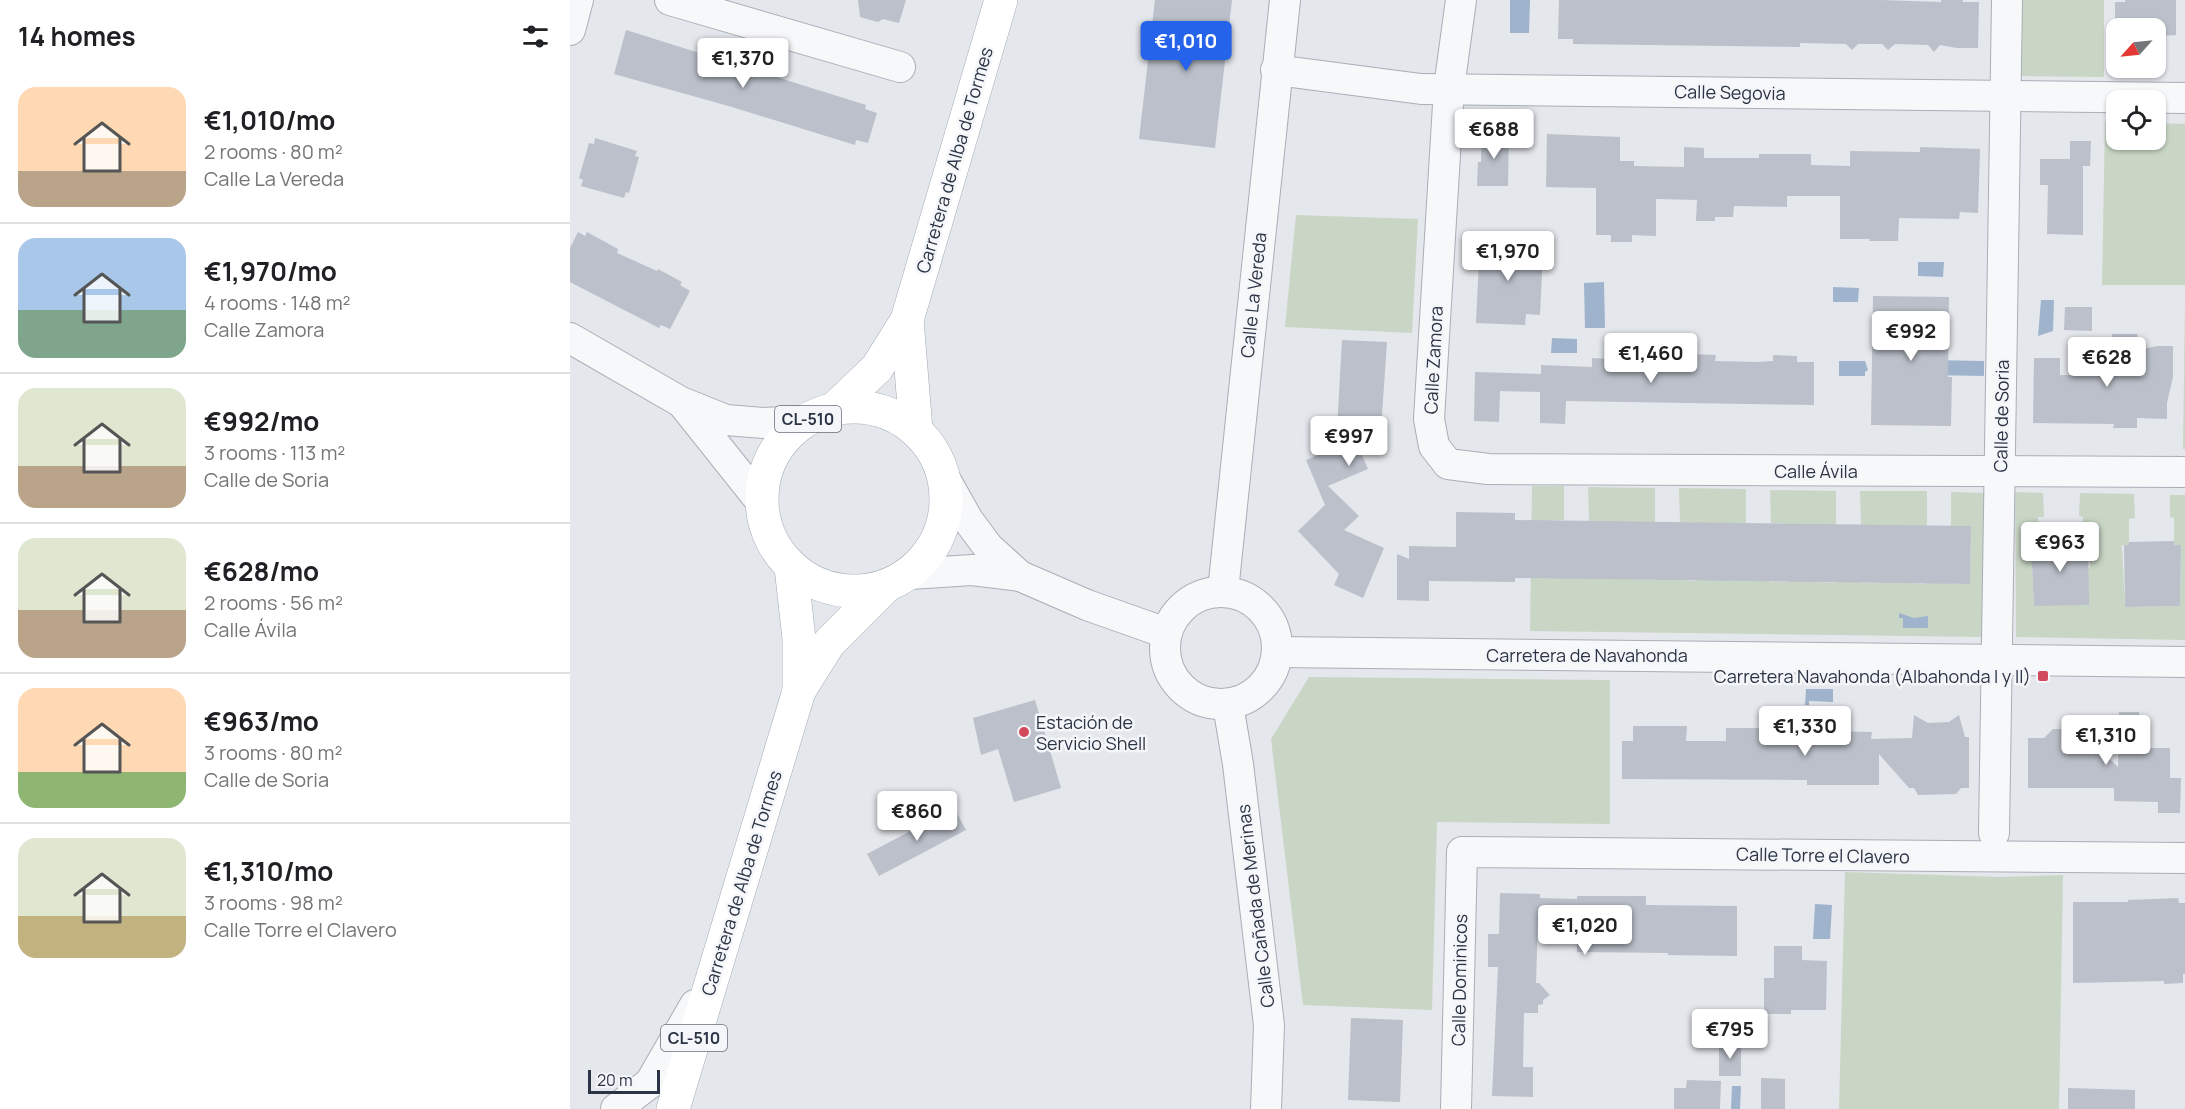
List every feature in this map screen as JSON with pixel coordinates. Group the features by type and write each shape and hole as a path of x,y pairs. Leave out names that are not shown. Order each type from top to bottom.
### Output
{"main road":[{"name":"Carretera de Alba de Tormes","path":"835,408 877,368 907,320 1001,0"},
{"name":"Carretera de Alba de Tormes","path":"907,320 916,430"},
{"name":"CL-510","path":"864,407 893,415 916,430 934,452 945,479 945,519 933,549 898,580 853,592 818,584 791,567 768,534 762,503 767,468 781,442 804,421 835,408 864,407"},
{"name":"Carretera de Alba de Tormes","path":"791,567 800,639 800,691"},
{"name":"Carretera de Alba de Tormes","path":"673,1109 800,691 829,643 898,580"}],"street":[{"path":"570,30 578,0"},
{"path":"670,0 900,67"},
{"name":"Calle La Vereda","path":"1223,591 1284,0"},
{"name":"Calle Zamora","path":"1448,464 1434,446 1429,419 1449,88 1461,0"},
{"name":"Calle de Soria","path":"1994,833 2007,0"},
{"name":"Calle Segovia","path":"1276,70 1421,89 2185,98"},
{"path":"570,338 681,402 726,420 764,423 804,421"},
{"path":"681,402 762,503"},
{"name":"Calle Ávila","path":"1448,464 1488,469 2185,472"},
{"path":"945,479 968,520 988,547 1020,576"},
{"path":"898,580 972,570 1020,576 1087,605 1166,633"},
{"path":"1223,591 1245,596 1263,610 1274,629 1277,652 1269,678 1249,697 1228,705 1201,701 1189,695 1173,678 1164,656 1166,633 1174,615 1187,602 1204,593 1223,591"},
{"name":"Carretera de Navahonda","path":"1277,652 1997,658 2185,662"},
{"name":"Calle Cañada de Merinas","path":"1228,705 1238,764 1269,1025 1266,1109"},
{"name":"Calle Torre el Clavero","path":"1462,852 2185,858"},
{"name":"Calle Dominicos","path":"1456,1109 1462,852"},
{"path":"616,1109 650,1083 677,1039 715,968"}],"green space":[{"path":"2021,0 2104,0 2104,77 2020,76"},
{"path":"2105,122 2106,150 2166,150 2166,123 2185,124 2185,285 2102,285"},
{"path":"1296,215 1418,219 1412,333 1285,327"},
{"path":"2185,302 2185,449 2183,449"},
{"path":"1532,486 1564,486 1564,520 1545,521 1589,521 1588,487 1655,488 1655,522 1636,522 1635,579 1654,580 1654,571 1679,571 1679,580 1697,581 1699,523 1680,522 1679,488 1746,489 1746,523 1727,523 1727,581 1745,581 1770,572 1770,582 1789,582 1790,524 1771,523 1770,490 1836,491 1836,525 1817,525 1817,582 1835,583 1836,574 1860,574 1860,583 1879,583 1880,526 1861,525 1860,491 1927,491 1927,526 1907,583 1926,584 1927,575 1951,575 1951,584 1970,584 1971,527 1951,526 1951,492 1985,493 1983,637 1530,631"},
{"path":"2015,492 2043,493 2044,517 2038,517 2039,543 2031,544 2034,606 2090,567 2090,544 2083,543 2083,517 2079,516 2080,493 2134,494 2135,518 2129,519 2129,545 2122,545 2125,607 2180,606 2181,545 2174,545 2174,518 2170,517 2170,495 2185,495 2185,640 2016,637"},
{"path":"1309,677 1610,680 1610,824 1437,822 1432,1010 1303,1005 1271,739"},
{"path":"1845,872 2001,877 2063,875 2059,1109 1839,1109"}],"water":[{"path":"1510,0 1530,0 1529,33 1510,33"},
{"path":"1918,262 1944,262 1943,277 1918,276"},
{"path":"1604,282 1605,328 1585,328 1584,283"},
{"path":"1833,287 1859,288 1858,302 1833,302"},
{"path":"2041,300 2054,300 2053,331 2038,336"},
{"path":"1552,338 1577,339 1577,353 1551,353"},
{"path":"1930,360 1984,361 1984,376 1930,375"},
{"path":"1839,361 1865,361 1868,370 1865,376 1839,376"},
{"path":"1899,613 1914,618 1928,616 1928,628 1903,628 1903,618 1899,618"},
{"path":"1806,689 1833,689 1833,702 1809,701 1809,705 1805,705"},
{"path":"1815,904 1832,905 1830,939 1813,939"},
{"path":"1549,917 1564,917 1563,942 1548,942"},
{"path":"1732,1086 1741,1086 1740,1109 1731,1109"}],"building":[{"path":"858,0 906,0 899,23 883,19 878,22 860,17"},
{"path":"1155,0 1232,0 1215,148 1139,139"},
{"path":"1559,0 1941,2 1941,0 1963,0 1963,2 1979,2 1978,48 1940,45 1934,52 1928,45 1895,44 1888,50 1882,44 1858,44 1852,50 1846,44 1800,43 1800,47 1573,44 1573,39 1558,39"},
{"path":"2125,0 2176,0 2176,35 2166,36 2166,18 2115,18 2115,2 2125,2"},
{"path":"626,30 866,105 865,109 877,113 868,143 856,140 855,145 614,74"},
{"path":"1482,132 1509,132 1508,186 1477,186"},
{"path":"1547,134 1620,137 1620,161 1634,161 1634,166 1684,167 1684,147 1704,148 1704,158 1759,158 1759,154 1811,154 1811,165 1850,166 1850,151 1920,152 1920,147 1980,149 1978,213 1960,212 1959,219 1899,218 1898,241 1869,241 1870,239 1840,239 1840,196 1787,196 1787,207 1734,206 1733,217 1715,217 1715,221 1696,221 1697,200 1656,199 1656,236 1632,235 1632,242 1611,242 1611,235 1596,235 1596,188 1546,187"},
{"path":"595,138 637,151 635,156 639,157 629,193 626,192 624,198 581,186 583,180 579,178 589,143 594,144"},
{"path":"2070,141 2091,141 2090,166 2083,166 2083,235 2047,234 2048,185 2040,185 2040,159 2070,159"},
{"path":"578,232 585,236 587,232 618,249 617,253 657,271 658,269 682,282 680,285 690,291 670,329 661,325 659,328 570,282 570,248"},
{"path":"1480,238 1529,240 1528,251 1543,251 1540,315 1526,314 1525,325 1476,323"},
{"path":"1873,296 1949,297 1948,377 1952,377 1951,426 1871,425"},
{"path":"2065,307 2092,307 2092,331 2064,330"},
{"path":"2112,334 2137,334 2139,350 2157,346 2173,346 2173,377 2167,403 2167,419 2137,418 2137,428 2113,428 2114,424 2033,423 2034,358 2060,358 2060,375 2111,376"},
{"path":"1342,340 1387,342 1381,429 1350,428 1368,469 1328,486 1359,516 1344,530 1384,548 1363,598 1334,585 1339,574 1298,531 1325,505 1306,460 1336,447"},
{"path":"1609,353 1634,354 1634,360 1674,362 1674,359 1691,360 1691,354 1716,355 1715,361 1756,362 1773,361 1773,355 1797,356 1797,362 1814,362 1814,405 1566,401 1565,424 1540,423 1540,392 1500,391 1499,422 1474,421 1475,372 1541,374 1541,365 1592,367 1592,358 1609,359"},
{"path":"1456,512 1515,513 1515,520 1971,526 1970,584 1515,578 1515,582 1429,581 1429,601 1397,600 1397,554 1409,559 1409,546 1456,547"},
{"path":"2038,540 2082,540 2083,543 2088,543 2089,605 2034,606 2031,544 2039,543"},
{"path":"2174,541 2174,545 2181,545 2180,606 2125,607 2124,545 2129,545 2129,542"},
{"path":"1035,700 1061,788 1014,802 998,749 981,755 973,718"},
{"path":"2119,712 2139,712 2139,748 2170,748 2170,778 2181,778 2180,813 2158,813 2158,802 2114,801 2114,788 2028,788 2028,738 2044,738 2053,729 2068,729 2078,739 2089,739 2118,767"},
{"path":"1914,715 1928,723 1949,722 1959,715 1965,737 1969,737 1969,788 1961,788 1956,794 1918,795 1914,788 1909,788 1879,754 1879,785 1807,785 1807,780 1622,779 1622,741 1633,741 1633,726 1687,726 1686,741 1726,741 1726,728 1780,728 1780,742 1817,743 1818,731 1872,732 1871,739 1912,738"},
{"path":"954,808 966,830 879,876 867,854"},
{"path":"1500,893 1540,894 1540,898 1577,899 1577,896 1646,896 1646,905 1737,906 1737,956 1577,952 1577,921 1538,920 1536,983 1539,983 1550,995 1543,1000 1543,1004 1538,1005 1538,1013 1524,1013 1523,1067 1533,1067 1533,1097 1492,1096 1498,967 1488,967 1488,934 1499,934"},
{"path":"2178,898 2179,903 2185,903 2183,983 2164,984 2164,981 2073,983 2073,902 2128,902 2128,900"},
{"path":"1774,946 1802,946 1802,960 1827,961 1826,1010 1791,1010 1791,1014 1764,1014 1764,978 1774,978"},
{"path":"1351,1018 1403,1020 1400,1102 1348,1100"},
{"path":"1719,1043 1741,1044 1741,1076 1719,1076"},
{"path":"1761,1078 1785,1079 1785,1109 1761,1109"},
{"path":"1687,1080 1721,1081 1720,1109 1674,1109 1674,1088 1686,1088"},
{"path":"2068,1088 2135,1090 2135,1109 2068,1109"}],"place":[{"name":"Carretera Navahonda (Albahonda I y II)","path":"2043,676"},
{"name":"Estación de Servicio Shell","path":"1024,732"}]}
